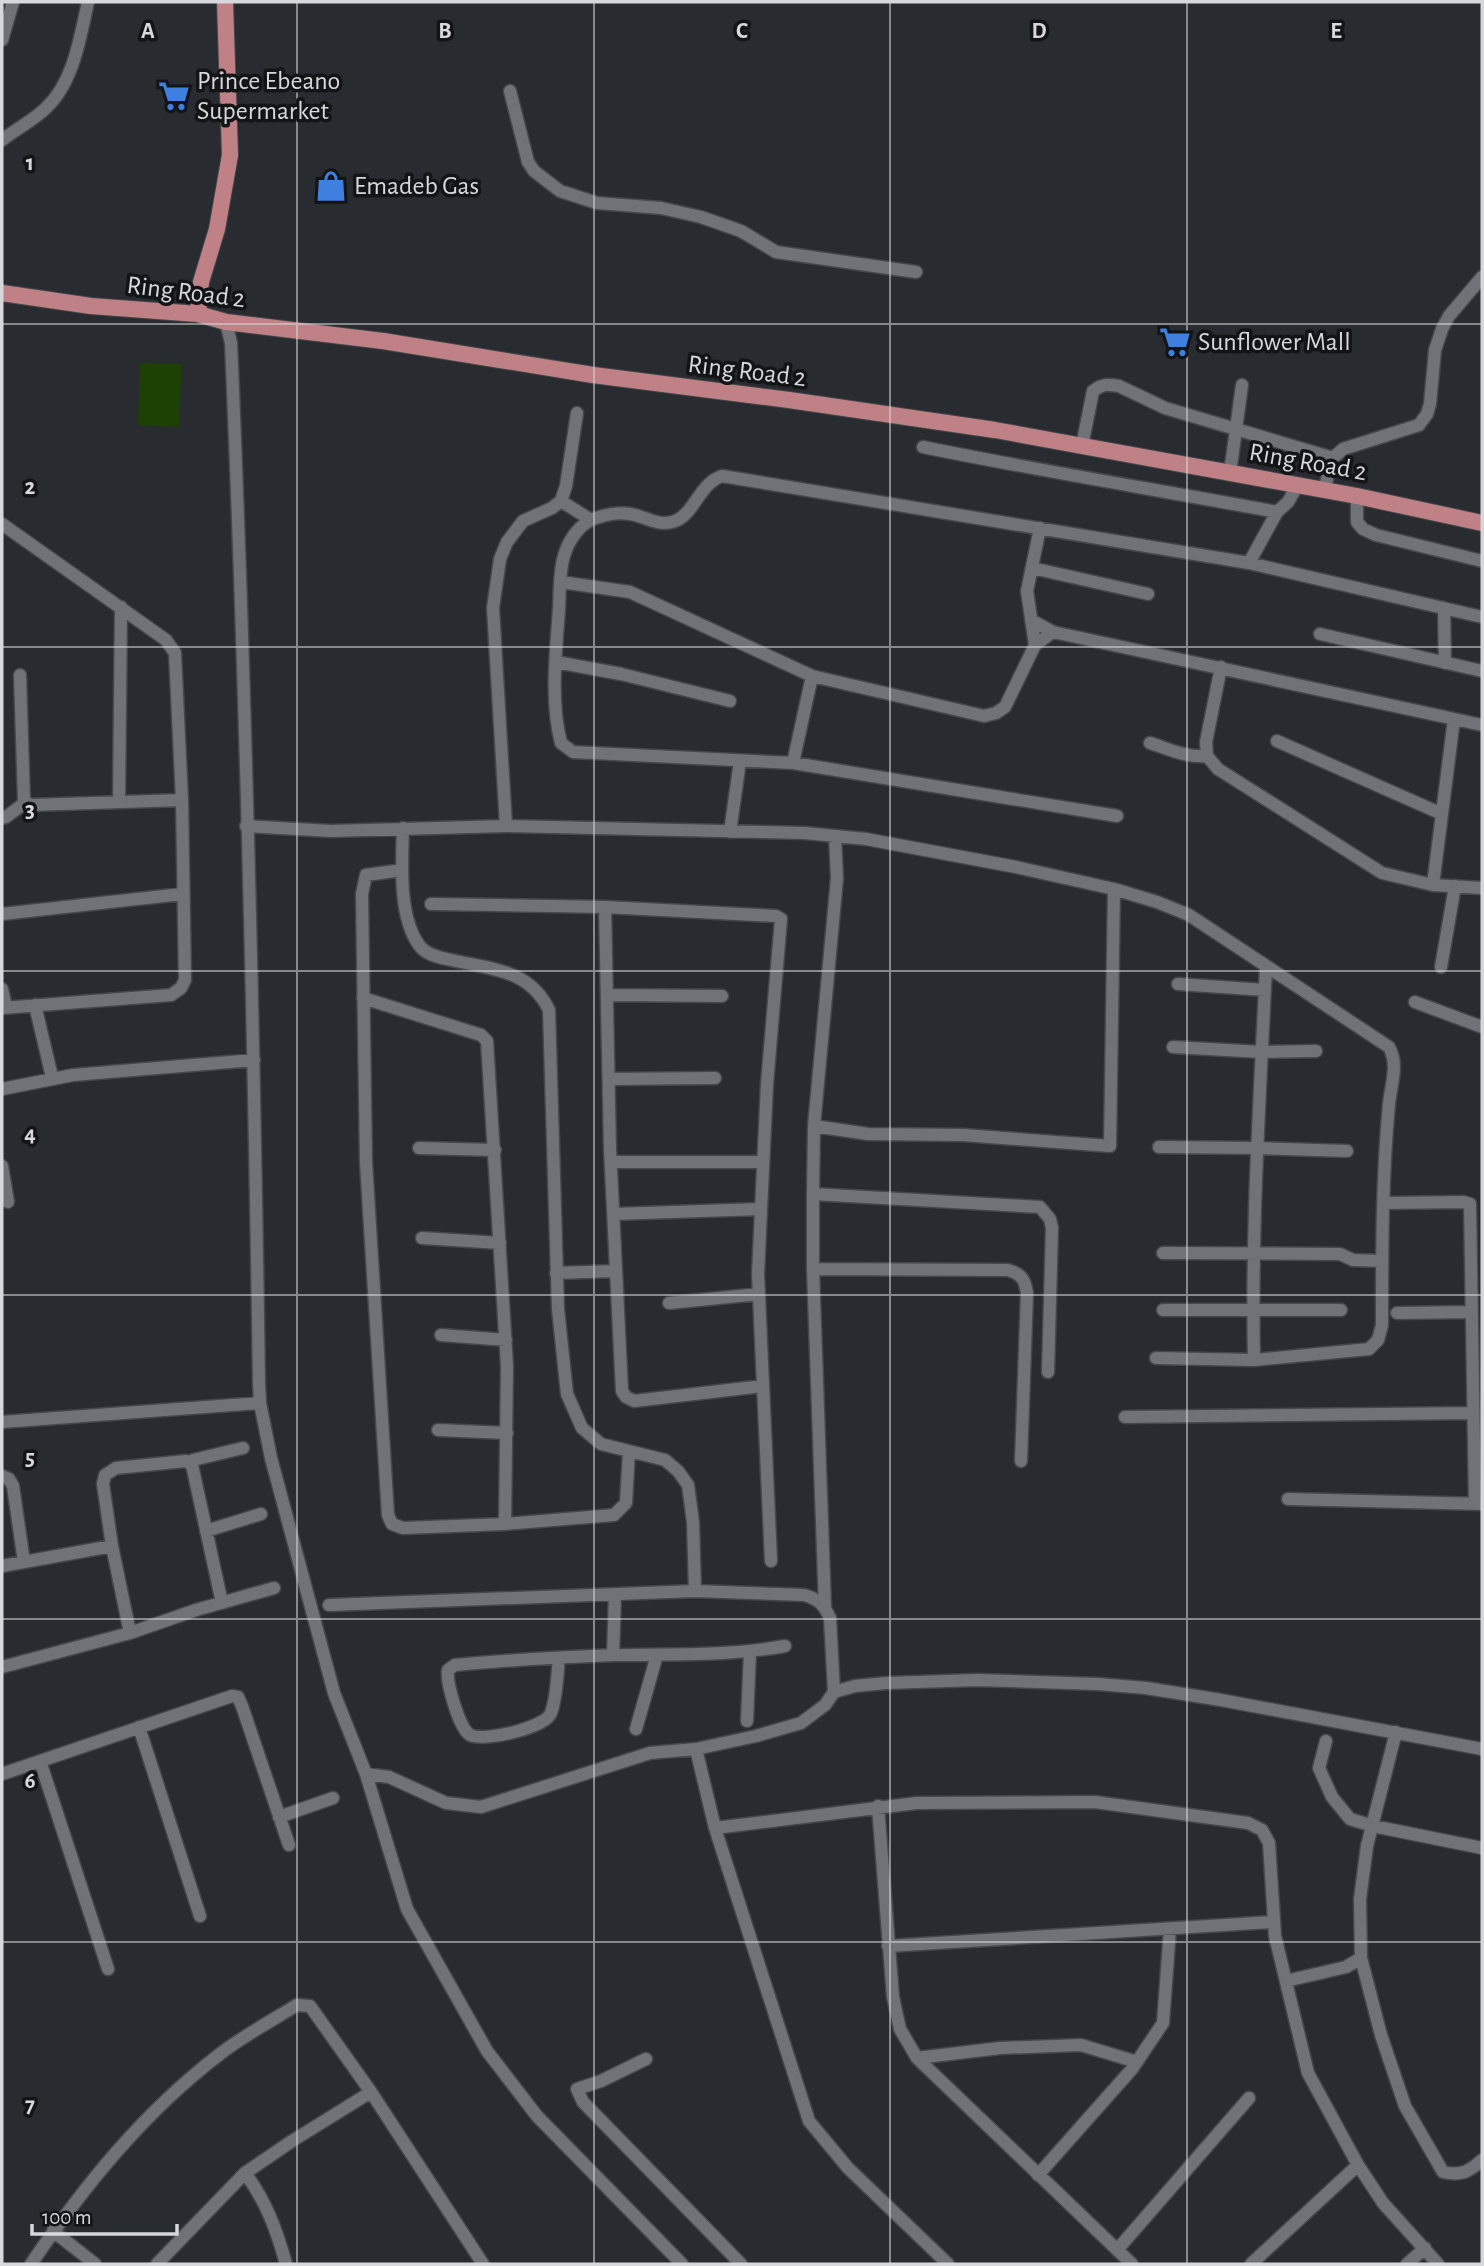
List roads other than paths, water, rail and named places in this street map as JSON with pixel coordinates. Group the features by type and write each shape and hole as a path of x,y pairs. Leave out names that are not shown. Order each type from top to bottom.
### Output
{"main road":[{"path":"198,314 201,282 217,229 230,155 225,2"},
{"name":"Ring Road 2","path":"2,293 91,306 198,314 226,322 383,341 593,376 789,400 995,430 1357,496 1482,523"}],"street":[{"path":"2,40 13,2"},
{"path":"2,140 46,109 58,95 71,69 88,2"},
{"path":"510,91 528,162 534,171 560,191 597,203 661,208 701,217 741,231 776,252 916,272"},
{"path":"1324,490 1333,458 1343,449 1419,425 1430,404 1436,350 1442,329 1449,316 1482,277"},
{"path":"226,322 231,343 238,502 254,1060 260,1403 271,1458 334,1693 366,1774 407,1909 487,2050 537,2116 682,2264"},
{"path":"1082,446 1093,390 1104,384 1119,386 1165,408 1333,458"},
{"path":"1230,473 1242,385"},
{"path":"506,825 493,608 500,559 507,542 523,521 561,501 566,486 577,413"},
{"path":"923,447 1056,474 1277,512"},
{"path":"1117,816 793,763 573,752 561,743 558,730 556,662 564,556 574,533 591,520 610,515 630,514 672,523 681,519 708,482 722,476 1249,563 1482,617"},
{"path":"1249,563 1277,512 1297,486"},
{"path":"1357,496 1357,522 1363,529 1376,535 1482,561"},
{"path":"561,501 591,520"},
{"path":"2,524 166,640 175,653 182,800 185,980 181,988 171,995 4,1007 2,989"},
{"path":"1035,645 1027,591 1040,528"},
{"path":"1032,568 1148,594"},
{"path":"561,582 630,592 812,676 984,716 1006,707 1035,645 1053,632"},
{"path":"118,801 121,607"},
{"path":"1444,608 1445,663"},
{"path":"1031,620 1053,632 1482,725"},
{"path":"1320,634 1482,671"},
{"path":"556,662 621,674 730,701"},
{"path":"1222,667 1206,742 1207,756 1218,769 1382,873 1412,882 1482,888"},
{"path":"20,675 22,794 26,802 31,805 182,800"},
{"path":"793,763 812,676"},
{"path":"1433,885 1454,719"},
{"path":"1277,741 1443,814"},
{"path":"1150,743 1184,755 1207,756"},
{"path":"730,832 740,761"},
{"path":"2,818 26,802"},
{"path":"246,825 331,831 506,825 805,833 866,839 1016,867 1114,889 1189,915 1389,1047 1394,1056 1383,1203 1382,1325 1378,1340 1369,1349 1254,1360 1156,1357"},
{"path":"403,828 404,901 419,947 434,956 513,974 532,985 541,994 549,1010 556,1273 567,1394 582,1427 601,1444 665,1460 678,1471 688,1485 693,1522 695,1591"},
{"path":"825,1607 813,1269 813,1194 814,1126 837,878 835,836"},
{"path":"402,870 366,875 362,894 366,1162 388,1515 392,1524 403,1528 505,1524 614,1515 626,1503 629,1451"},
{"path":"1441,967 1455,886"},
{"path":"814,1126 868,1134 963,1135 1110,1146 1114,889"},
{"path":"2,914 182,894"},
{"path":"431,904 605,907 776,916 781,919 766,1084 759,1294 771,1560"},
{"path":"605,907 611,1162 622,1391 634,1401 763,1387"},
{"path":"1254,1360 1257,1147 1266,965"},
{"path":"1178,984 1265,990"},
{"path":"607,995 722,996"},
{"path":"363,998 481,1035 487,1041 506,1340 505,1524"},
{"path":"1415,1002 1482,1027"},
{"path":"35,1005 52,1077"},
{"path":"1173,1046 1262,1052 1316,1051"},
{"path":"2,1089 52,1077 254,1060"},
{"path":"609,1079 716,1078"},
{"path":"1158,1147 1348,1151"},
{"path":"419,1148 495,1150"},
{"path":"611,1162 763,1162"},
{"path":"2,1166 8,1202"},
{"path":"813,1194 1040,1207 1051,1219 1052,1228 1048,1372"},
{"path":"1288,1499 1478,1504 1473,1413 1470,1205 1464,1202 1383,1203"},
{"path":"613,1214 761,1209"},
{"path":"422,1238 500,1243"},
{"path":"1163,1253 1340,1254 1353,1260 1382,1261"},
{"path":"813,1269 1008,1270 1018,1273 1025,1281 1027,1293 1021,1461"},
{"path":"556,1273 615,1271"},
{"path":"669,1303 759,1294"},
{"path":"1163,1310 1341,1310"},
{"path":"1397,1313 1471,1311"},
{"path":"441,1335 506,1340"},
{"path":"2,1422 260,1403"},
{"path":"1125,1417 1473,1413"},
{"path":"438,1430 507,1433"},
{"path":"189,1463 243,1448"},
{"path":"130,1633 112,1546 103,1484 106,1475 116,1468 186,1461 192,1465 222,1603"},
{"path":"2,1476 9,1479 13,1486 24,1562"},
{"path":"206,1531 261,1514"},
{"path":"2,1566 112,1546"},
{"path":"2,1667 130,1633 274,1588"},
{"path":"329,1605 695,1591 804,1595 817,1598 830,1618 834,1692 825,1705 801,1723 696,1749 650,1753 481,1807 446,1803 389,1777 366,1774"},
{"path":"613,1656 615,1595"},
{"path":"559,1659 551,1714 543,1723 531,1728 480,1737 463,1729 446,1679 448,1670 455,1665 559,1659 613,1656 750,1652 785,1646"},
{"path":"747,1720 750,1652"},
{"path":"636,1729 657,1655"},
{"path":"834,1692 856,1686 886,1683 987,1680 1098,1684 1221,1700 1482,1749"},
{"path":"2,1774 232,1696 238,1697 289,1845"},
{"path":"139,1727 200,1916"},
{"path":"1396,1732 1367,1846 1360,1899 1361,1958 1381,2035 1405,2106 1443,2172 1456,2175 1469,2172 1482,2160"},
{"path":"1326,1741 1319,1768 1332,1797 1350,1819 1482,1848"},
{"path":"696,1749 716,1828 809,2120 848,2168 948,2264"},
{"path":"40,1761 108,1969"},
{"path":"279,1817 333,1798"},
{"path":"716,1828 916,1803 1095,1802 1248,1823 1262,1830 1269,1843 1273,1922 1308,2073 1358,2165 1383,2203 1438,2264"},
{"path":"878,1806 893,1997 900,2029 916,2058 1132,2264"},
{"path":"888,1946 1273,1922"},
{"path":"1038,2175 1137,2062 1163,2023 1170,1929"},
{"path":"1286,1981 1346,1967 1361,1958"},
{"path":"31,2264 109,2159 183,2083 222,2052 297,2006 310,2006 371,2092 483,2264"},
{"path":"916,2058 1000,2048 1081,2045 1137,2062"},
{"path":"646,2059 601,2081 577,2089 583,2102 741,2264"},
{"path":"157,2264 246,2173 371,2092"},
{"path":"1117,2250 1249,2098"},
{"path":"1251,2264 1358,2165"},
{"path":"246,2173 270,2215 286,2264"},
{"path":"53,2231 95,2264"},
{"path":"1407,2264 1424,2248"}],"place":[{"name":"Prince Ebeano Supermarket","path":"174,96"},
{"name":"Emadeb Gas","path":"331,186"},
{"name":"Sunflower Mall","path":"1175,342"}]}
